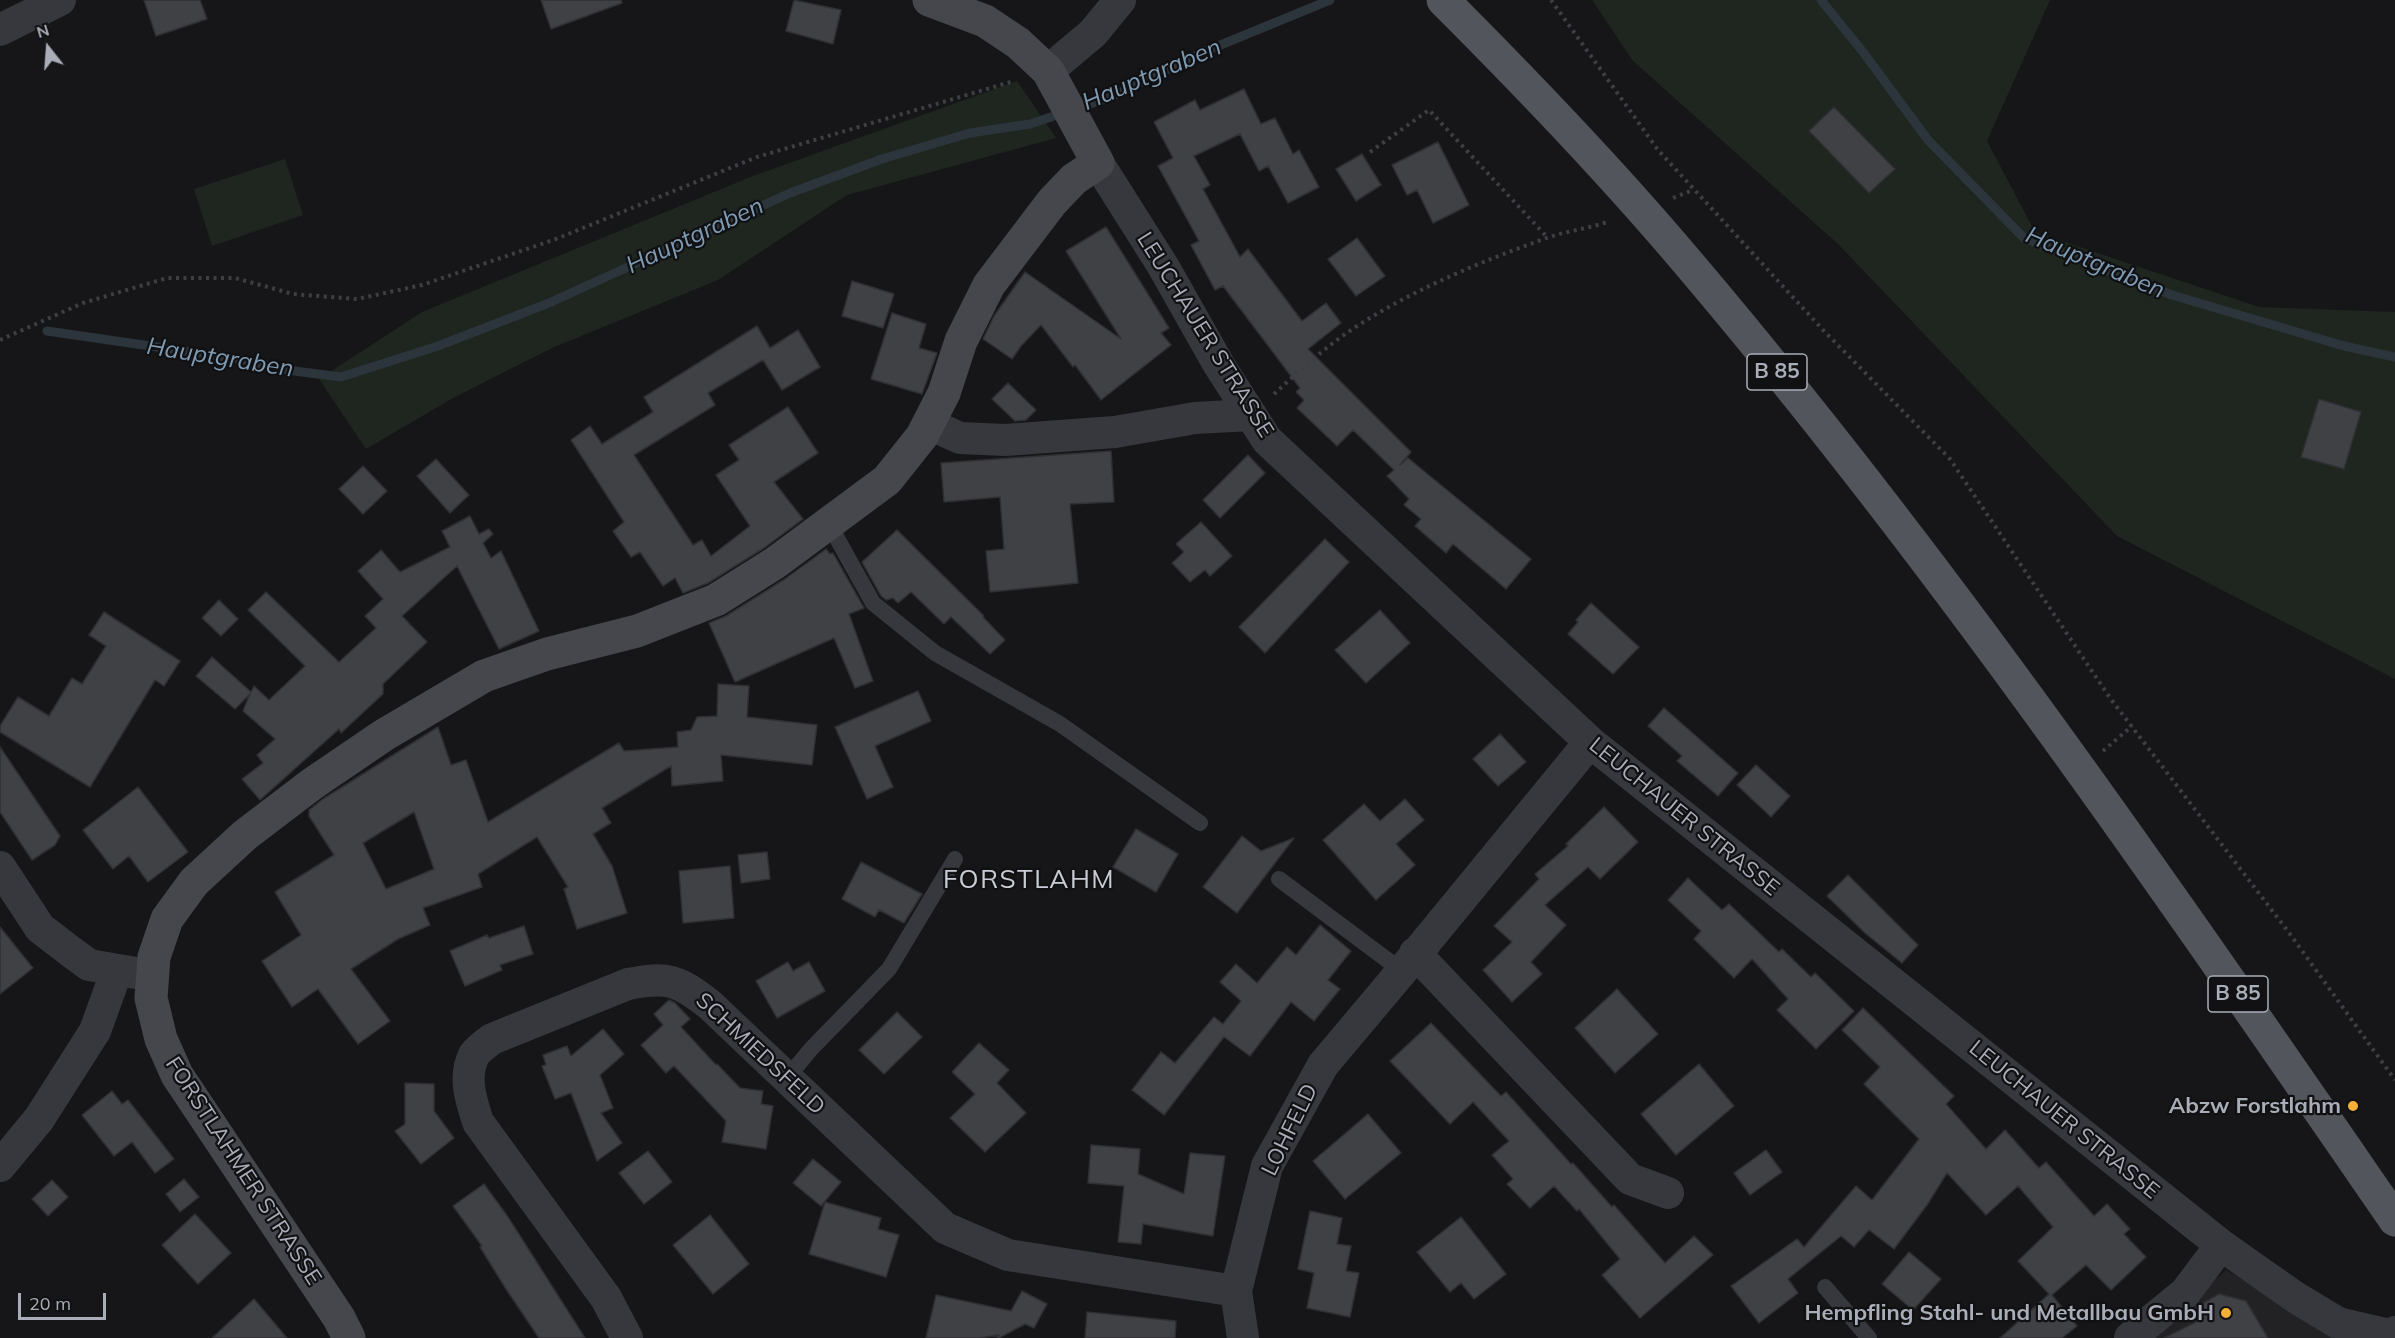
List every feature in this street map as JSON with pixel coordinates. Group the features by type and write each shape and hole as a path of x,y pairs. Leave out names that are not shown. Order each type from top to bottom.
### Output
{"main road":[{"name":"B 85","path":"1443,0 1527,84 1672,243 1824,430 1972,619 2251,1012 2395,1220"}],"street":[{"path":"0,30 60,0"},
{"path":"929,0 985,21 1018,43 1048,71 1098,163"},
{"path":"1048,71 1093,33 1120,0"},
{"name":"LEUCHAUER STRASSE","path":"1098,163 1163,266 1220,365 1267,440 1590,742 2221,1245 2295,1297 2338,1323 2390,1335 2395,1332"},
{"name":"FORSTLAHMER STRASSE","path":"349,1338 339,1318 177,1075 161,1039 151,998 154,957 167,919 194,882 245,835 312,784 384,735 484,676 547,654 637,631 716,600 775,563 887,480 922,436 944,393 961,341 989,285 1052,202 1074,179 1098,163"},
{"path":"928,424 960,438 1005,440 1115,432 1195,418 1251,415"},
{"name":"LOHFELD","path":"1243,1338 1236,1291 1268,1166 1323,1065 1590,742"},
{"path":"0,867 40,928 89,965 153,976"},
{"path":"1409,962 1630,1179 1668,1193"},
{"path":"9,1156 39,1119 95,1031 117,970"},
{"name":"SCHMIEDSFELD","path":"627,1338 606,1298 478,1122 469,1096 469,1073 475,1054 492,1039 628,984 649,980 673,981 690,989 710,1005 945,1228 1008,1255 1236,1291"},
{"path":"2130,1338 2185,1293 2221,1245"}],"lane":[{"path":"829,524 873,603 934,653 1060,724 1200,823"},
{"path":"787,1078 811,1049 889,969 955,859"},
{"path":"1279,879 1409,962"},
{"path":"1825,1287 1869,1338"}],"path":[{"path":"1551,0 1658,150 1823,330 1950,459 2110,698 2283,925 2395,1080"},
{"path":"0,340 83,303 167,278 235,278 293,294 357,299 422,285 556,239 757,157 1048,71"},
{"path":"1370,152 1429,110 1548,237"},
{"path":"1251,415 1306,365 1350,331 1444,279 1548,237 1600,225 1693,190"}],"shaded area":[{"path":"1592,0 2050,0 1987,141 2035,232 2259,307 2395,312 2395,679 2117,536 1838,244 1633,61"},
{"path":"1017,81 1056,138 847,195 718,280 552,348 453,398 366,449 319,379 422,312 753,176"},
{"path":"285,159 303,215 212,246 194,189"},
{"path":"2226,1270 2352,1338 2149,1338"}],"building":[{"path":"144,0 200,0 207,19 156,36"},
{"path":"541,0 621,0 622,3 551,29"},
{"path":"794,0 841,10 833,44 786,31"},
{"path":"1244,89 1261,124 1275,118 1293,154 1299,150 1319,187 1288,203 1268,166 1259,171 1240,134 1194,156 1210,185 1203,189 1240,257 1248,249 1302,321 1326,303 1341,323 1308,349 1411,452 1400,465 1408,458 1531,559 1506,589 1453,544 1446,553 1415,526 1421,519 1404,505 1409,499 1387,476 1394,470 1353,430 1337,446 1297,408 1304,400 1296,392 1300,388 1223,286 1215,290 1191,245 1199,241 1158,166 1173,158 1154,122 1195,100 1200,110"},
{"path":"1834,107 1895,169 1869,193 1809,131"},
{"path":"1438,142 1469,205 1433,223 1417,190 1407,195 1392,165"},
{"path":"1362,154 1381,185 1356,201 1336,169"},
{"path":"1106,227 1169,328 1161,333 1171,345 1101,400 1041,325 1012,359 983,339 994,316 1025,272 1121,339 1066,251"},
{"path":"1357,238 1385,276 1356,296 1328,259"},
{"path":"852,281 894,294 883,328 842,316"},
{"path":"892,313 926,324 919,348 937,353 922,394 871,379"},
{"path":"757,326 770,348 798,330 820,367 782,390 763,360 708,393 715,405 634,455 693,545 702,540 711,556 750,526 716,475 739,460 729,445 788,407 818,453 774,482 803,519 764,548 708,583 683,593 675,578 663,586 640,552 631,557 613,531 624,522 571,440 590,426 602,444 653,412 644,397"},
{"path":"1008,383 1036,410 1026,420 1015,421 992,399"},
{"path":"2319,399 2361,412 2344,469 2301,457"},
{"path":"1111,451 1114,502 1070,504 1078,583 990,592 986,551 1004,549 1000,497 944,502 941,463"},
{"path":"1248,455 1265,473 1220,518 1203,500"},
{"path":"436,459 469,495 450,513 417,476"},
{"path":"363,466 387,491 363,514 339,489"},
{"path":"470,516 479,534 489,529 493,534 483,543 491,558 501,551 539,631 499,649 457,566 402,616 427,642 383,684 383,694 341,733 339,729 260,800 242,779 263,763 257,755 275,739 243,711 250,694 235,709 196,676 212,657 251,692 254,686 269,700 305,666 248,610 266,592 339,662 376,628 365,616 383,599 358,571 381,550 400,572 450,547 442,531"},
{"path":"1201,522 1232,556 1210,576 1205,570 1190,582 1172,563 1184,552 1176,544"},
{"path":"897,530 984,616 1005,640 990,654 951,617 944,624 911,592 898,603 893,598 886,600 881,596 862,562"},
{"path":"1325,539 1349,562 1265,653 1239,627"},
{"path":"826,549 830,554 833,553 864,608 849,614 873,681 855,688 834,638 735,682 709,623 726,616 785,579"},
{"path":"219,600 238,619 221,636 202,618"},
{"path":"1591,603 1639,647 1613,674 1568,634 1578,622 1576,620"},
{"path":"1380,610 1410,643 1366,683 1335,650"},
{"path":"104,612 180,661 164,686 155,680 90,787 0,732 0,726 18,697 49,716 72,678 82,684 106,646 89,635"},
{"path":"718,684 749,686 747,717 817,725 812,765 721,755 723,781 672,786 671,766 602,808 611,823 593,834 612,866 627,913 577,929 564,889 568,887 537,837 478,874 482,887 423,908 430,925 398,939 351,969 390,1021 358,1044 318,989 292,1007 262,961 301,935 275,892 334,855 309,816 309,810 438,727 451,765 466,760 488,822 619,743 624,751 678,747 677,732 691,730 697,717 717,716","holes":["414,812 434,869 386,889 363,843"]},
{"path":"918,691 931,721 875,746 893,787 867,799 835,727"},
{"path":"1664,708 1738,773 1718,796 1677,761 1682,756 1648,726"},
{"path":"1500,734 1526,762 1498,786 1473,759"},
{"path":"0,747 60,836 55,845 32,860 0,812"},
{"path":"1756,765 1790,796 1771,817 1737,785"},
{"path":"138,787 188,852 148,882 129,856 113,869 83,830"},
{"path":"1405,799 1424,820 1396,844 1415,865 1376,900 1323,840 1364,804 1380,821"},
{"path":"1604,807 1638,842 1600,879 1588,867 1545,905 1566,925 1531,962 1542,974 1512,1002 1483,970 1512,942 1494,926 1539,879 1535,874 1568,846 1566,844"},
{"path":"1136,829 1178,854 1156,892 1113,867"},
{"path":"1242,836 1261,851 1294,838 1237,913 1203,887"},
{"path":"767,852 770,879 741,883 738,855"},
{"path":"861,862 922,894 904,923 879,910 875,917 842,899"},
{"path":"730,866 734,918 683,923 679,871"},
{"path":"1848,875 1918,945 1902,963 1865,933 1827,896"},
{"path":"1688,878 1722,910 1729,904 1779,952 1782,949 1811,977 1815,973 1854,1011 1816,1049 1777,1010 1788,999 1752,959 1734,978 1694,939 1701,931 1668,900"},
{"path":"1320,925 1351,951 1328,980 1340,989 1314,1021 1291,1002 1250,1056 1224,1037 1164,1115 1132,1090 1161,1052 1175,1063 1214,1017 1223,1024 1241,1001 1220,982 1236,964 1257,983 1287,947 1296,955"},
{"path":"524,926 533,954 500,965 502,970 465,986 450,951 487,935 489,938"},
{"path":"0,927 33,968 0,994"},
{"path":"788,962 793,971 809,962 825,991 777,1018 756,981"},
{"path":"1617,989 1658,1034 1615,1073 1575,1028"},
{"path":"669,1000 675,1003 690,1019 681,1027 716,1065 740,1088 763,1091 761,1104 773,1106 766,1149 722,1142 726,1121 674,1066 666,1073 641,1045 663,1025 654,1014"},
{"path":"1863,1008 1954,1096 1946,1104 1986,1149 2005,1130 2039,1168 2046,1162 2094,1216 2107,1204 2130,1229 2124,1234 2146,1257 2111,1290 2086,1265 2052,1295 2077,1326 2062,1338 2000,1338 2049,1294 2018,1261 2053,1227 2018,1186 1986,1215 1947,1173 1927,1205 1894,1249 1869,1230 1854,1247 1841,1236 1788,1279 1798,1293 1759,1323 1731,1286 1797,1239 1804,1247 1856,1186 1872,1200 1919,1139 1864,1084 1880,1067 1842,1030"},
{"path":"897,1012 922,1037 884,1074 859,1050"},
{"path":"1431,1023 1501,1096 1506,1092 1612,1207 1614,1205 1665,1263 1694,1236 1713,1255 1640,1318 1602,1275 1620,1259 1579,1209 1577,1211 1554,1186 1530,1208 1507,1184 1513,1179 1492,1155 1509,1141 1473,1102 1450,1124 1390,1061"},
{"path":"603,1029 624,1054 600,1075 613,1108 601,1113 622,1143 597,1161 571,1093 555,1099 542,1066 546,1065 543,1055 567,1046 571,1056"},
{"path":"979,1043 1009,1070 997,1083 1026,1113 985,1152 950,1118 975,1094 952,1072"},
{"path":"1699,1064 1734,1106 1676,1155 1641,1114"},
{"path":"405,1083 434,1084 434,1111 454,1138 421,1164 395,1131 405,1124"},
{"path":"112,1091 122,1104 128,1100 174,1159 155,1173 132,1142 114,1156 82,1115"},
{"path":"1368,1114 1401,1153 1345,1199 1313,1161"},
{"path":"1091,1145 1140,1149 1138,1174 1184,1194 1190,1153 1225,1156 1213,1236 1143,1224 1141,1244 1118,1242 1124,1186 1088,1183"},
{"path":"1766,1150 1782,1172 1750,1195 1734,1173"},
{"path":"648,1151 672,1182 644,1204 619,1173"},
{"path":"813,1159 841,1182 821,1206 793,1183"},
{"path":"184,1179 199,1197 180,1212 166,1194"},
{"path":"52,1180 68,1197 48,1216 32,1199"},
{"path":"484,1184 508,1217 585,1338 539,1338 506,1289 480,1247 482,1246 453,1206"},
{"path":"825,1202 881,1218 878,1229 899,1235 886,1277 809,1254"},
{"path":"1310,1211 1342,1218 1337,1244 1351,1246 1346,1271 1359,1273 1350,1317 1307,1308 1314,1273 1298,1269"},
{"path":"195,1214 231,1253 198,1284 162,1245"},
{"path":"710,1215 749,1264 713,1294 673,1245"},
{"path":"1461,1217 1506,1274 1474,1299 1461,1283 1450,1292 1417,1252"},
{"path":"1909,1252 1941,1279 1913,1310 1882,1284"},
{"path":"1022,1291 1047,1304 1034,1328 1025,1324 999,1338 997,1338 999,1335 980,1338 926,1338 936,1295 1011,1311"},
{"name":"Hempfling Stahl- und Metallbau GmbH","path":"2219,1294 2246,1301 2268,1338 2164,1338 2202,1319 2196,1307"},
{"path":"254,1299 287,1338 212,1338"},
{"path":"1087,1312 1176,1321 1175,1338 1085,1338"}],"waterway":[{"name":"Hauptgraben","path":"47,331 240,359 287,370 341,377 438,346 549,303 790,193 882,159 970,133 1030,124 1111,97 1201,53 1330,0"},
{"name":"Hauptgraben","path":"1821,0 1928,140 2024,238 2172,295 2344,346 2395,357"}],"place":[{"name":"Abzw Forstlahm","path":"2353,1106"},
{"name":"Hempfling Stahl- und Metallbau GmbH","path":"2226,1313"}],"district":[{"name":"FORSTLAHM","path":"1029,880"}]}
